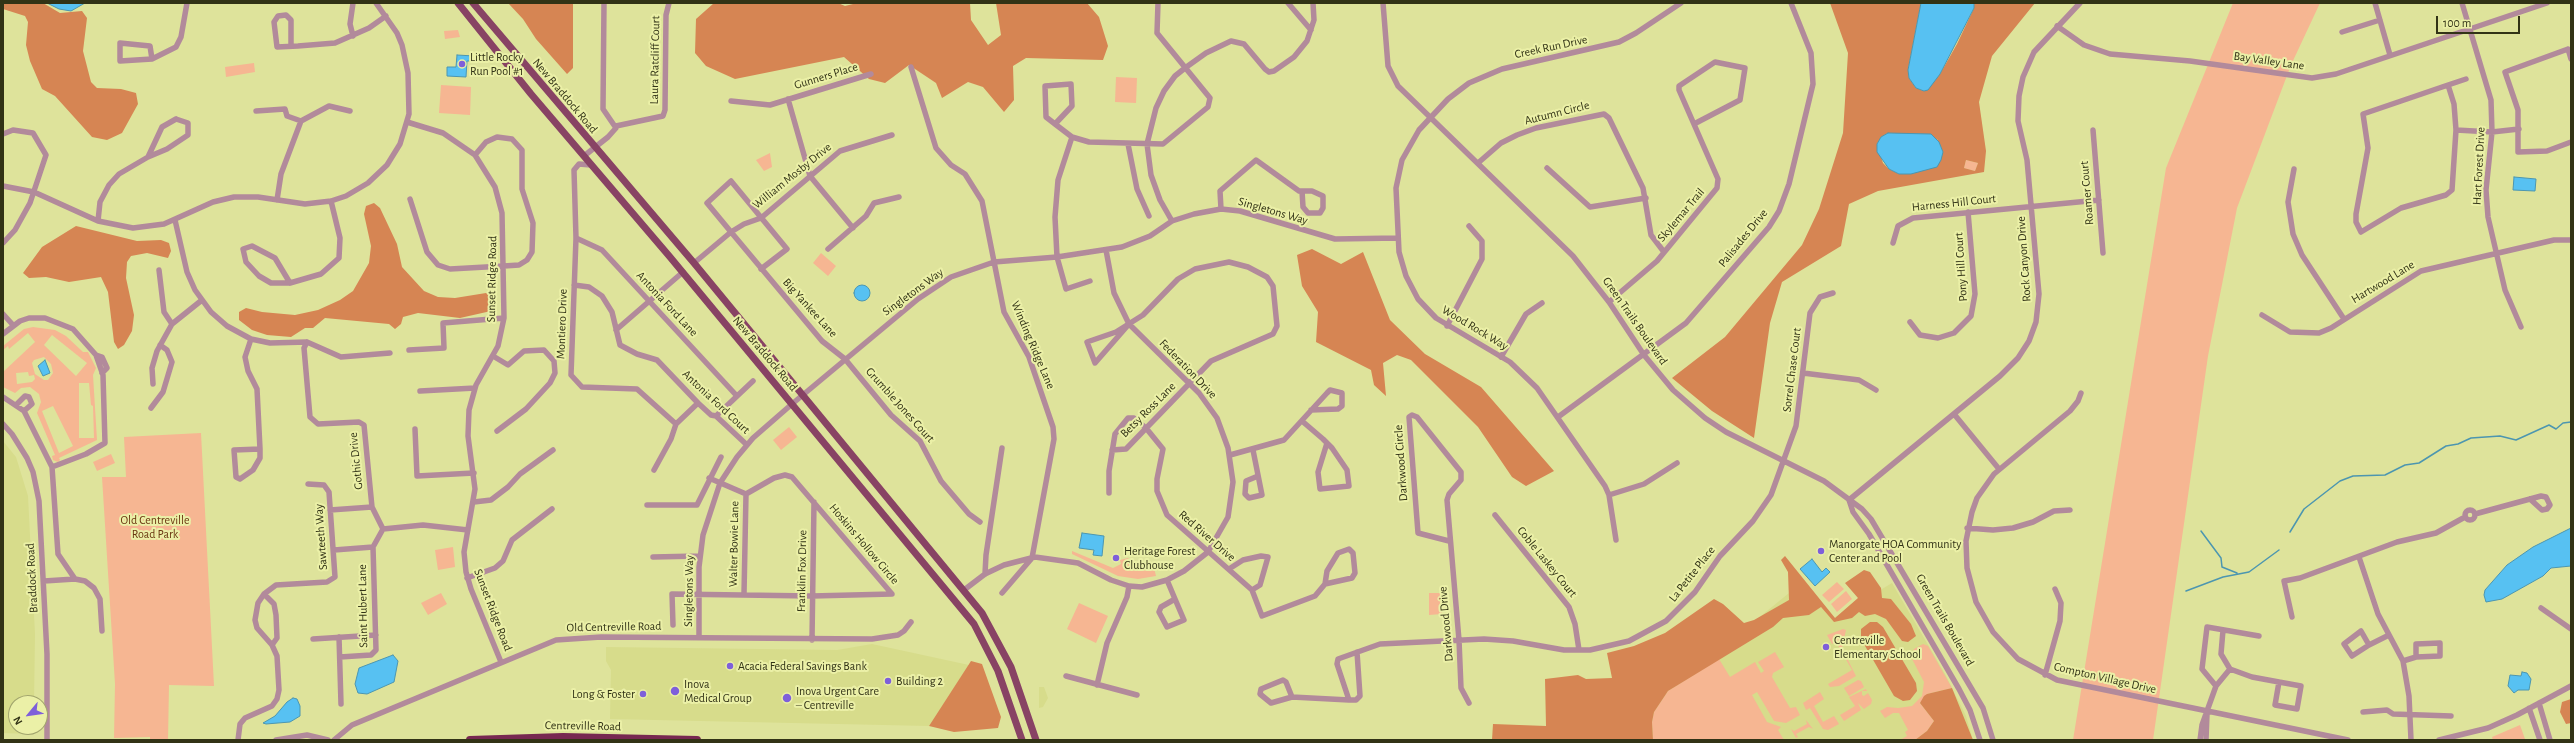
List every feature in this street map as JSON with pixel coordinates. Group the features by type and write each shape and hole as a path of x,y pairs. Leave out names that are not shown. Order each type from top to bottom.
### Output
{"highway":[{"name":"Centreville Road","path":"470,740 563,737 697,740"}],"main road":[{"name":"New Braddock Road","path":"458,3 974,624 998,671 1022,740"},
{"name":"New Braddock Road","path":"473,3 594,148 694,263 988,620 1005,654 1036,740"}],"street":[{"path":"152,59 150,46 120,43 120,62 152,59 176,47 181,37 187,3"},
{"path":"353,3 350,24 353,36"},
{"path":"3,186 34,192 98,221 133,228 154,226 175,220 225,199 245,196 305,204 331,202 358,190 378,175 394,155 407,122 410,100 406,58 397,33 376,3"},
{"path":"584,156 608,137 616,126 608,118 603,109 604,3"},
{"name":"Laura Ratcliff Court","path":"616,126 663,116 665,110 666,15 669,3"},
{"path":"1055,124 1072,106 1071,84 1045,86 1046,117 1055,124 1072,137 1089,142 1147,144 1167,142 1208,107 1210,98 1157,33 1158,3"},
{"path":"1288,3 1311,30"},
{"path":"1172,221 1160,200 1151,175 1147,144 1150,126 1158,104 1175,76 1206,53 1231,41 1244,44 1269,72 1285,63 1302,49 1314,20 1313,3"},
{"name":"Green Trails Boulevard","path":"1383,3 1389,71 1398,86 1573,256 1609,302 1644,355 1673,390 1705,418 1739,440 1824,480 1862,509 1872,519 1983,708 1993,740"},
{"name":"Creek Run Drive","path":"1431,118 1456,91 1481,76 1502,69 1619,42 1636,34 1681,3"},
{"name":"Palisades Drive","path":"1558,417 1644,355 1694,315 1769,226 1782,205 1813,84 1811,53 1791,3"},
{"name":"Rock Canyon Drive","path":"1849,500 2010,367 2024,350 2033,331 2039,294 2028,160 2018,121 2019,96 2030,59 2057,26 2080,3"},
{"path":"2375,3 2390,55"},
{"name":"Hart Forest Drive","path":"2462,3 2491,100 2492,132 2486,199 2496,253 2505,290 2520,327"},
{"name":"Bay Valley Lane","path":"2057,26 2084,45 2110,54 2190,61 2304,78 2336,74 2469,29 2534,5 2547,3"},
{"path":"291,46 291,20 286,15 278,16 274,22 277,47 335,43 353,36 386,16"},
{"path":"2342,32 2380,20"},
{"path":"2571,59 2568,49 2505,72 2518,110 2520,129 2518,152 2547,151 2571,142"},
{"name":"Skylemar Trail","path":"1609,302 1644,273 1664,252 1717,188 1718,179 1694,124 1679,86 1715,62 1745,68 1740,100 1694,124"},
{"name":"Winding Ridge Lane","path":"911,67 936,148 951,164 965,174 982,201 1004,312 1029,357 1053,427 1054,439 1032,558"},
{"name":"Gunners Place","path":"731,101 770,104 871,74"},
{"path":"2448,85 2454,104 2456,130 2452,190 2446,195 2401,208 2361,232 2356,222 2356,214 2368,148 2363,114 2448,85 2466,79"},
{"name":"Gunners Place","path":"788,99 810,176"},
{"path":"277,200 281,174 301,121 329,106 350,111"},
{"path":"256,111 285,109 287,116 301,121"},
{"name":"Autumn Circle","path":"1478,163 1502,143 1517,135 1536,128 1604,114 1609,118 1643,188 1646,198 1651,236 1664,252"},
{"name":"Wood Rock Way","path":"1431,118 1411,141 1400,168 1396,188 1398,238 1402,264 1411,288 1426,309 1447,326 1501,357 1530,379 1598,472 1610,495 1616,540"},
{"path":"98,221 100,202 109,185 119,174 148,157 167,149 188,135 188,123 176,119 162,127 148,157"},
{"name":"Sunset Ridge Road","path":"407,122 443,133 475,155 487,172 499,197 504,229 504,318 493,356 476,388 468,423 474,473 474,502 464,552 468,578 501,662"},
{"path":"2456,130 2492,132 2520,129"},
{"path":"3,134 14,130 33,133 46,155 34,192 15,230 3,243"},
{"name":"Roamer Court","path":"2093,130 2103,253"},
{"name":"William Mosby Drive","path":"694,263 731,232 744,224 761,218 840,151 892,135"},
{"path":"410,199 427,252 438,265 450,269 519,265 532,252 533,223 522,189 522,150 512,139 497,137 486,142 475,155"},
{"path":"1072,137 1058,180 1055,217 1057,257 1066,289 1090,281"},
{"path":"1128,144 1137,188 1149,216"},
{"path":"1221,209 1220,192 1256,160 1291,186 1302,191 1312,191 1323,196 1323,208 1320,213 1308,212 1302,207 1302,191"},
{"name":"Montiero Drive","path":"591,164 579,164 574,170 576,238 571,375 582,387 637,389 676,424"},
{"path":"1547,168 1590,207 1646,198"},
{"path":"2294,169 2288,202 2293,234 2302,254 2344,319"},
{"path":"810,176 853,228"},
{"name":"Big Yankee Lane","path":"761,269 786,249 731,181 707,203 761,269 822,341 845,359"},
{"path":"828,249 866,216 874,203 899,197"},
{"name":"Harness Hill Court","path":"1893,243 1895,230 1905,220 1917,217 2099,200"},
{"path":"290,283 275,258 252,246 243,249 246,262 259,276 272,283 290,283 320,274 338,258 340,238 331,202"},
{"name":"Singletons Way","path":"699,637 699,556 706,522 720,483 747,445 845,359 936,286 962,272 994,262 1057,257 1106,250 1138,242 1172,221 1194,214 1221,209 1240,212 1335,239 1398,238"},
{"name":"Pony Hill Court","path":"1910,322 1920,335 1938,338 1954,333 1970,316 1975,294 1968,212"},
{"path":"175,220 187,272 202,300 227,326 251,339 270,343 307,342 341,357 390,353"},
{"path":"1447,326 1482,259 1482,241 1469,226"},
{"name":"Antonia Ford Lane","path":"576,238 602,250 736,395"},
{"name":"Hartwood Lane","path":"2262,315 2282,329 2301,334 2319,333 2421,271 2554,240 2571,240"},
{"name":"Federation Drive","path":"1106,250 1114,293 1129,324 1199,393 1217,418 1230,455 1233,482 1230,509 1224,526 1208,552 1184,571 1166,580 1142,587 1129,586"},
{"name":"Betsy Ross Lane","path":"1112,450 1126,449 1211,361 1273,334 1277,326 1276,300 1273,286 1267,277 1248,267 1229,262 1195,269 1178,279 1149,310 1129,324"},
{"path":"159,270 164,312 172,324"},
{"path":"616,330 683,272"},
{"name":"Antonia Ford Court","path":"574,285 589,287 602,296 612,312 620,345 637,354 657,360 698,403 711,415 716,416 747,445"},
{"name":"Sorrel Chase Court","path":"1785,462 1796,426 1812,308 1820,297 1834,293"},
{"path":"153,384 152,368 160,344 172,324 202,300"},
{"path":"1501,357 1526,314 1542,303"},
{"path":"3,314 13,325"},
{"path":"3,334 13,325 29,318 46,318 59,321 73,328 96,355 102,373 105,443 86,454 52,467"},
{"path":"409,350 444,348 443,323 504,318"},
{"path":"1129,324 1095,363 1087,342 1106,336 1129,324"},
{"path":"251,339 245,357 248,371 257,389 260,449 260,458 254,470 240,479 236,477 234,450 260,449"},
{"name":"Gothic Drive","path":"307,342 304,348 310,417 318,424 359,422 364,425 372,507 383,528"},
{"path":"151,408 163,392 172,362 168,350 160,344"},
{"path":"493,356 508,365 524,351 544,350 554,361 555,373 550,383 526,409 497,431"},
{"name":"Grumble Jones Court","path":"845,359 891,416 920,441 941,480 969,514 980,522"},
{"path":"1803,373 1859,380 1876,390"},
{"path":"716,416 736,395 753,381"},
{"path":"420,391 476,388"},
{"path":"1230,455 1253,450 1284,440 1311,410 1330,390 1342,392 1342,406 1338,409 1311,410"},
{"name":"Compton Village Drive","path":"2081,393 2078,401 2070,411 1999,469 1977,498 1967,528 1967,568 1972,591 1980,612 1993,632 2009,650 2045,675 2076,685 2348,740"},
{"path":"17,404 25,396 29,398 32,404 24,411"},
{"path":"3,397 17,404 24,411 52,467 58,554 75,579"},
{"path":"654,470 671,439 676,424 698,403"},
{"path":"1954,414 1999,469"},
{"name":"Darkwood Circle","path":"1412,415 1417,417 1461,472 1461,480 1449,494 1447,500 1449,541 1418,533 1409,417 1412,415"},
{"name":"Red River Drive","path":"1109,492 1112,450 1115,434 1128,418 1134,418 1146,428 1163,449 1157,479 1157,491 1167,515 1252,590 1262,616 1315,596 1325,584 1327,572 1338,552 1349,550 1353,553 1355,573 1352,578 1325,584"},
{"path":"1302,421 1327,443 1347,470 1349,486 1320,489 1318,472 1327,443"},
{"name":"Braddock Road","path":"3,424 20,446 33,472 39,501 44,581 47,740"},
{"path":"415,429 417,476 474,473"},
{"path":"985,574 986,555 1002,448"},
{"path":"474,502 491,500 508,487 520,474 552,450"},
{"path":"1253,450 1258,476"},
{"path":"647,505 697,504 721,457"},
{"name":"La Petite Place","path":"1349,700 1337,664 1338,659 1380,644 1499,639 1579,650 1601,648 1629,641 1654,629 1677,612 1695,592 1720,556 1762,510 1785,462"},
{"path":"1610,495 1644,484 1677,463"},
{"name":"Hoskins Hollow Circle","path":"673,625 672,594 698,593 812,596 892,594 798,482 785,475 774,478 746,494"},
{"path":"709,478 746,494"},
{"name":"Sawteeth Way","path":"264,594 280,585 332,580 335,577 334,550 327,488 319,483 308,484"},
{"name":"Walter Bowie Lane","path":"744,594 746,494"},
{"path":"2292,617 2284,581 2359,557 2397,542 2436,533 2465,517 2472,520 2475,514 2530,499"},
{"name":"Green Trails Boulevard","path":"1849,500 1853,512 1873,541 1966,703 1980,740"},
{"name":"Franklin Fox Drive","path":"812,640 814,502"},
{"path":"330,510 372,507"},
{"path":"468,578 495,568 503,561 512,540 552,509"},
{"path":"1967,528 1993,530 2013,528 2033,522 2054,512 2070,510"},
{"name":"Coble Laskey Court","path":"1495,515 1569,607 1575,624 1579,650"},
{"path":"383,528 423,525 468,530"},
{"name":"Saint Hubert Lane","path":"340,657 374,654 376,650 373,548 383,528"},
{"name":"Darkwood Drive","path":"1449,541 1459,640 1461,688 1469,703"},
{"name":"Saint Hubert Lane","path":"334,550 373,548"},
{"path":"653,557 699,556"},
{"path":"1229,569 1243,560 1261,556 1268,557 1260,585 1252,590"},
{"path":"2359,557 2368,589 2402,660 2409,696 2411,740"},
{"path":"1002,593 1032,558"},
{"path":"964,590 985,574 1004,565 1032,558 1078,563 1111,580 1129,586 1127,597 1107,644 1097,685"},
{"path":"44,581 75,579 85,581 94,588 100,599 102,631"},
{"path":"1166,580 1175,600 1184,620 1167,627 1159,612 1161,607 1175,600"},
{"path":"2045,675 2060,621 2061,602 2055,589"},
{"path":"238,740 240,724 245,718 272,706 277,699 279,690 277,656 272,645 257,628 255,620 258,603 264,594 274,604 276,615 277,638 272,645"},
{"path":"2541,608 2571,629"},
{"name":"Old Centreville Road","path":"334,740 352,725 551,642 570,638 699,637 812,640 886,638 904,631 911,622"},
{"path":"2216,686 2205,675 2201,662 2207,627 2260,636"},
{"path":"2223,630 2221,654 2230,669 2236,673 2252,677 2301,686 2297,709 2275,705 2279,682"},
{"path":"2369,645 2361,631 2344,644 2352,656 2389,635"},
{"path":"314,639 376,635"},
{"path":"339,637 341,704"},
{"path":"2402,660 2416,657 2440,656 2440,643 2416,644 2416,657"},
{"path":"1292,697 1286,682 1283,680 1261,689 1260,694 1271,703 1292,697 1356,700 1360,696 1356,652"},
{"path":"2200,740 2202,725 2216,686 2230,669"},
{"path":"1066,676 1137,695"},
{"path":"2439,740 2488,728 2571,686"},
{"path":"2539,703 2550,740"},
{"path":"2529,708 2540,740"},
{"path":"2363,712 2387,710 2393,714 2409,713 2451,716"},
{"path":"2206,740 2207,712"},
{"path":"276,740 307,735 328,740"}],"shaded area":[{"path":"3,3 43,3 60,13 82,11 87,18 83,51 91,82 97,88 121,89 136,93 138,104 122,133 107,140 92,137 55,96 42,89 30,61 26,45 28,22 25,16 3,9"},
{"path":"508,3 573,3 573,68 567,74 536,39 523,19"},
{"path":"714,3 838,3 845,6 857,3 970,3 971,20 988,45 1001,35 996,3 1087,3 1099,17 1108,46 1103,60 1026,58 1013,66 1014,100 1004,112 983,87 968,82 942,98 936,83 909,65 885,83 869,79 844,57 735,79 706,66 695,53 696,19"},
{"path":"1830,3 1921,3 1908,70 1909,78 1916,88 1924,91 1940,74 1957,44 1974,8 1974,3 2035,3 1992,56 1979,102 1986,151 1984,172 1878,191 1849,204 1841,246 1782,282 1770,323 1754,438 1712,411 1672,378 1725,337 1802,245 1819,209 1843,133 1848,53","holes":["1888,133 1937,139 1943,152 1899,174 1889,169 1883,163 1877,144 1881,137","1966,160 1978,163 1975,171 1964,168"]},
{"path":"374,203 380,208 397,244 402,267 424,291 438,297 455,298 486,293 493,297 494,304 491,311 460,318 418,313 403,317 401,324 395,329 389,324 325,318 313,328 305,328 291,337 267,335 252,330 239,320 239,312 246,308 262,312 295,315 318,310 340,300 353,291 369,263 371,246 364,214 366,206"},
{"path":"76,226 137,241 161,240 169,243 171,251 168,258 147,253 131,256 127,262 126,278 134,315 132,331 124,345 118,349 114,342 108,292 101,277 69,282 46,277 29,278 23,273 42,247"},
{"path":"1312,249 1341,264 1363,252 1390,320 1425,354 1481,387 1554,471 1526,486 1512,477 1478,427 1411,360 1397,355 1383,363 1386,396 1374,385 1371,370 1316,342 1318,312 1302,286 1297,255"},
{"path":"3,441 16,457 28,496 35,634 34,695 8,695 8,733 3,733"},
{"path":"1785,556 1835,618 1858,598 1845,583 1864,570 1870,572 1881,588 1882,598 1891,599 1911,624 1916,636 1908,642 1902,641 1886,619 1875,614 1865,616 1859,612 1852,618 1834,622 1821,607 1809,615 1783,618 1773,627 1668,691 1654,712 1652,722 1653,740 1492,740 1493,724 1546,726 1545,679 1578,675 1586,679 1612,678 1607,653 1634,646 1665,633 1714,599 1723,604 1744,623 1754,620 1789,600 1788,572 1781,560"},
{"name":"Centreville Elementary School","path":"1892,583 1945,674 1966,716 1973,740 1609,740 1800,584 1832,619"},
{"path":"1870,622 1877,622 1883,627 1916,683 1917,691 1910,700 1903,701 1894,696 1861,639 1861,629"},
{"path":"872,644 969,665 929,726 610,719 611,670 606,661 606,647 837,650"},
{"path":"971,661 982,664 1001,717 998,728 954,732 929,726"},
{"path":"1039,687 1044,687 1048,698 1043,707 1039,708"},
{"path":"1952,688 1973,740 1915,740 1927,731 1934,721 1920,703 1924,696"},
{"path":"2571,699 2571,723 2566,724 2560,712 2562,702"}],"green space":[{"path":"2233,3 2320,3 2291,65 2237,208 2208,356 2153,740 2073,740 2166,168"},
{"path":"458,30 460,37 445,39 444,31"},
{"path":"254,63 255,72 226,77 225,67"},
{"path":"1116,77 1137,78 1136,103 1115,102"},
{"path":"441,85 471,87 470,115 439,113"},
{"path":"770,153 772,167 764,171 756,160"},
{"path":"1966,160 1978,163 1975,171 1964,168"},
{"path":"821,253 836,266 828,276 813,263"},
{"path":"33,327 55,330 66,336 83,352 88,352 96,368 93,375 97,440 59,458 60,460 58,462 53,460 52,456 55,455 37,413 41,402 39,394 30,387 21,388 15,393 3,387 3,372 35,342 28,333 9,349 8,346 3,350 3,346 24,329","holes":["52,335 87,363 76,376 44,345","44,357 51,364 53,373 48,380 44,380 35,374 32,363 34,360","28,372 29,376 34,375 35,379 32,382 17,384 16,373","79,383 89,383 91,405 93,406 94,438 79,438","53,406 73,446 59,453 42,411"]},
{"path":"789,427 797,437 781,450 773,440"},
{"name":"Old Centreville Road Park","path":"201,433 214,686 169,685 168,740 150,739 150,737 114,738 115,684 102,477 126,477 124,437"},
{"path":"111,454 115,463 97,471 93,462"},
{"path":"453,547 455,567 438,570 435,550"},
{"path":"1072,551 1113,568 1121,564 1120,560 1128,558 1133,565 1140,568 1154,568 1156,576 1138,579 1118,576 1072,554"},
{"path":"1837,582 1844,589 1829,602 1822,595"},
{"path":"1846,591 1852,599 1837,612 1831,604"},
{"path":"441,593 447,604 428,615 421,603"},
{"path":"1429,593 1442,593 1442,614 1429,615"},
{"path":"1079,603 1108,616 1096,643 1067,629"},
{"path":"1843,629 1846,630 1842,648 1856,676 1839,686 1830,687 1828,684 1852,670 1836,642 1832,644 1827,635"},
{"path":"1923,644 1928,646 1952,688 1927,694 1920,703 1934,721 1927,731 1915,740 1900,740 1907,736 1905,732 1908,730 1899,713 1893,713 1885,718 1880,711 1887,707 1898,708 1912,706 1922,696 1924,682 1911,657 1914,649"},
{"path":"1775,652 1784,667 1773,673 1772,677 1790,708 1796,707 1800,715 1786,723 1774,721 1757,692 1752,695 1767,722 1781,727 1778,730 1784,740 1653,740 1652,722 1654,712 1668,691 1719,659 1730,677 1755,662 1761,673 1764,671 1758,662"},
{"path":"1858,680 1861,681 1864,687 1849,696 1844,688"},
{"path":"1866,689 1867,691 1862,691 1862,695 1864,696 1868,693 1872,700 1871,704 1864,709 1858,703 1861,710 1844,721 1840,715 1855,706 1849,697"},
{"path":"1820,692 1824,699 1814,706 1823,722 1834,716 1839,724 1828,730 1823,729 1810,708 1806,710 1803,703"},
{"path":"1806,720 1813,729 1809,727 1796,734 1798,737 1796,738 1791,729 1794,731 1807,724"},
{"path":"2520,725 2525,739 2493,740 2492,737"}],"water":[{"path":"47,3 85,3 71,11 59,9"},
{"path":"1921,3 1974,3 1974,8 1940,74 1928,90 1924,91 1916,88 1909,78 1908,70"},
{"name":"Little Rocky Run Pool #1","path":"457,55 474,56 474,61 467,61 466,77 447,76 447,67 456,67"},
{"path":"1888,133 1931,134 1939,142 1943,152 1937,167 1911,174 1899,174 1889,169 1877,152 1877,144 1881,137"},
{"path":"2514,177 2536,179 2535,191 2513,190"},
{"path":"862,285 868,287 870,293 868,299 862,301 856,299 854,293 856,287"},
{"path":"45,360 50,373 43,376 38,366"},
{"path":"2571,528 2571,566 2551,568 2543,576 2502,599 2486,602 2484,595 2485,590 2507,565 2533,547"},
{"path":"1082,533 1104,536 1102,556 1093,555 1094,550 1079,548"},
{"path":"1812,559 1822,572 1826,568 1830,572 1815,586 1800,569"},
{"path":"393,655 398,661 394,682 367,694 358,693 355,684 359,668"},
{"path":"2522,672 2527,673 2531,679 2529,690 2518,690 2514,693 2508,686 2510,675 2521,676"},
{"path":"293,698 297,699 300,706 300,716 290,722 263,723 275,716 287,702"}],"waterway":[{"path":"2290,532 2304,509 2340,481 2353,476 2385,475 2405,465 2419,463 2446,446 2458,444 2471,438 2500,436 2516,440 2549,425 2556,429 2563,423 2571,422"},
{"path":"2201,531 2221,558 2222,567 2237,573"},
{"path":"2186,591 2223,577 2249,572 2279,550"}],"place":[{"name":"Little Rocky Run Pool #1","path":"462,64"},
{"name":"Manorgate HOA Community Center and Pool","path":"1821,551"},
{"name":"Heritage Forest Clubhouse","path":"1116,558"},
{"name":"Centreville Elementary School","path":"1826,647"},
{"name":"Acacia Federal Savings Bank","path":"730,666"},
{"name":"Building 2","path":"888,681"},
{"name":"Inova Medical Group","path":"675,691"},
{"name":"Long & Foster","path":"643,694"},
{"name":"Inova Urgent Care – Centreville","path":"787,698"}]}
